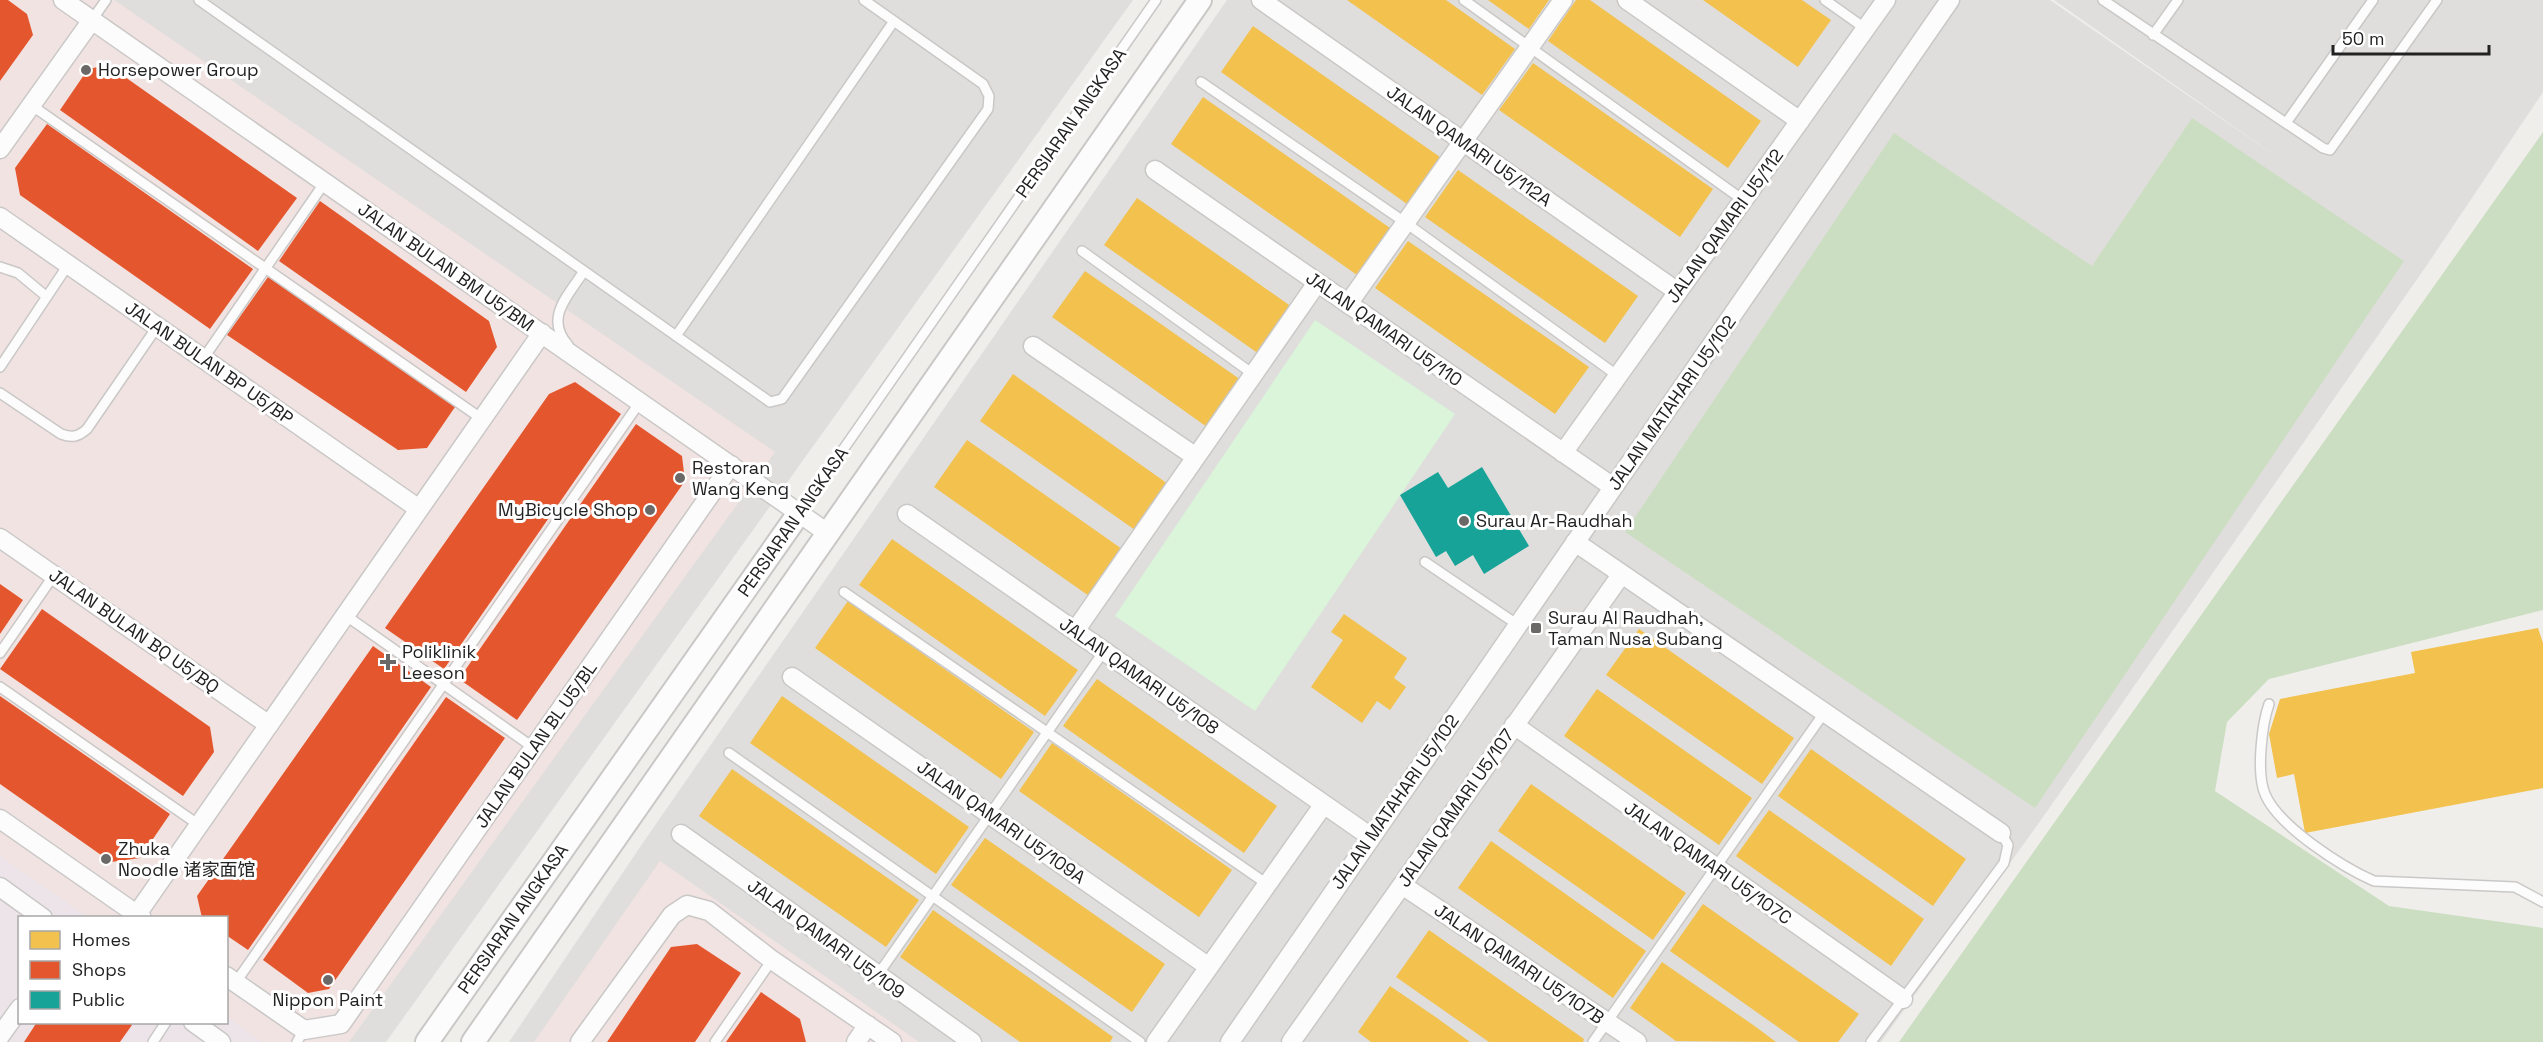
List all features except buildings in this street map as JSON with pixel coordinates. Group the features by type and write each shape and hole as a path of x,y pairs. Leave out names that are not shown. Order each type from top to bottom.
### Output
{"street":[{"name":"JALAN BULAN BM U5/BM","path":"63,0 829,534"},
{"name":"PERSIARAN ANGKASA","path":"473,1042 1200,0"},
{"name":"JALAN QAMARI U5/112A","path":"1261,0 1678,292"},
{"path":"1348,304 1563,0"},
{"path":"1627,0 1800,121"},
{"name":"JALAN QAMARI U5/112","path":"1563,453 1886,0"},
{"name":"JALAN MATAHARI U5/102","path":"1230,1042 1950,0"},
{"path":"0,150 92,20"},
{"name":"JALAN QAMARI U5/110","path":"1155,170 1613,488"},
{"name":"JALAN BULAN BP U5/BP","path":"0,217 419,509"},
{"path":"1075,631 1317,283"},
{"path":"0,819 139,916 198,825 542,333"},
{"path":"1033,346 1196,457"},
{"name":"JALAN BULAN BL U5/BL","path":"301,1036 341,1024 731,465"},
{"name":"PERSIARAN ANGKASA","path":"427,1042 799,513"},
{"name":"JALAN QAMARI U5/108","path":"907,514 1371,837"},
{"name":"JALAN BULAN BQ U5/BQ","path":"0,537 268,725"},
{"path":"1575,542 2001,833"},
{"name":"JALAN QAMARI U5/107","path":"1294,1041 1621,575"},
{"name":"JALAN QAMARI U5/109A","path":"792,677 1209,967"},
{"name":"JALAN QAMARI U5/107C","path":"1514,725 1903,999"},
{"path":"1156,1042 1324,804"},
{"name":"JALAN QAMARI U5/109","path":"681,834 972,1042"},
{"name":"JALAN QAMARI U5/107B","path":"1402,885 1637,1042"},
{"path":"0,887 40,916"},
{"path":"580,1042 672,915 687,905 709,911 772,960 892,1042"},
{"path":"231,979 301,1036"},
{"path":"0,1036 18,1011"},
{"path":"194,1024 221,1042"},
{"path":"856,1042 868,1025"}],"lane":[{"path":"92,20 106,0"},
{"path":"199,0 770,402 782,399 988,109 990,96 983,84 864,0"},
{"name":"PERSIARAN ANGKASA","path":"799,513 1156,0"},
{"path":"1464,0 1743,200"},
{"path":"1825,0 1866,29"},
{"path":"2103,0 2323,148 2330,150 2437,0"},
{"path":"2153,34 2178,0"},
{"path":"2286,123 2373,0"},
{"path":"676,336 894,21"},
{"path":"1201,82 1406,223 1618,376"},
{"path":"32,105 482,419"},
{"path":"203,359 325,182"},
{"path":"1082,251 1253,374"},
{"path":"0,367 68,265"},
{"path":"0,267 18,273 46,297"},
{"path":"584,272 559,310 557,320 566,343 588,366"},
{"path":"0,393 61,434 70,437 80,436 157,327"},
{"path":"231,979 444,684 640,402"},
{"path":"1425,562 1518,625"},
{"path":"0,653 54,575"},
{"path":"844,592 1267,884"},
{"path":"345,615 534,748"},
{"path":"877,976 1104,651"},
{"path":"0,687 198,825"},
{"path":"2269,704 2264,718 2261,779 2265,795 2290,827 2355,873 2374,881 2514,887 2543,902"},
{"path":"1593,1042 1824,713"},
{"path":"729,753 1140,1042"},
{"path":"1871,1042 2004,862 2008,845 2001,833"},
{"path":"715,1042 772,960"},
{"path":"153,1042 165,1024"}],"shaded area":[{"path":"0,0 1133,0 386,1042 0,1042"},
{"path":"0,0 114,0 775,452 349,1042 262,1042 228,1018 228,916 86,916 0,856"},
{"path":"1227,0 2050,0 2287,164 2054,0 2543,0 2543,92 2429,262 2041,820 1881,1042 509,1042 640,847"},
{"path":"0,856 86,916 18,916 18,1024 228,1024 228,1018 262,1042 0,1042"},
{"path":"660,861 919,1042 534,1042"}],"green space":[{"path":"2192,118 2404,261 2035,808 1625,532 1894,133 2092,266"},
{"path":"2543,132 2543,610 2269,679 2227,722 2215,791 2389,906 2543,928 2543,1042 1899,1042"},
{"path":"1315,320 1455,414 1255,711 1115,616"}],"place":[{"name":"Horsepower Group","path":"86,70"},
{"name":"Restoran Wang Keng","path":"680,478"},
{"name":"MyBicycle Shop","path":"650,510"},
{"name":"Surau Ar-Raudhah","path":"1464,521"},
{"name":"Surau Al Raudhah, Taman Nusa Subang","path":"1536,628"},
{"name":"Poliklinik Leeson","path":"388,662"},
{"name":"Zhuka Noodle 诸家面馆","path":"106,859"},
{"name":"Nippon Paint","path":"328,980"}]}
